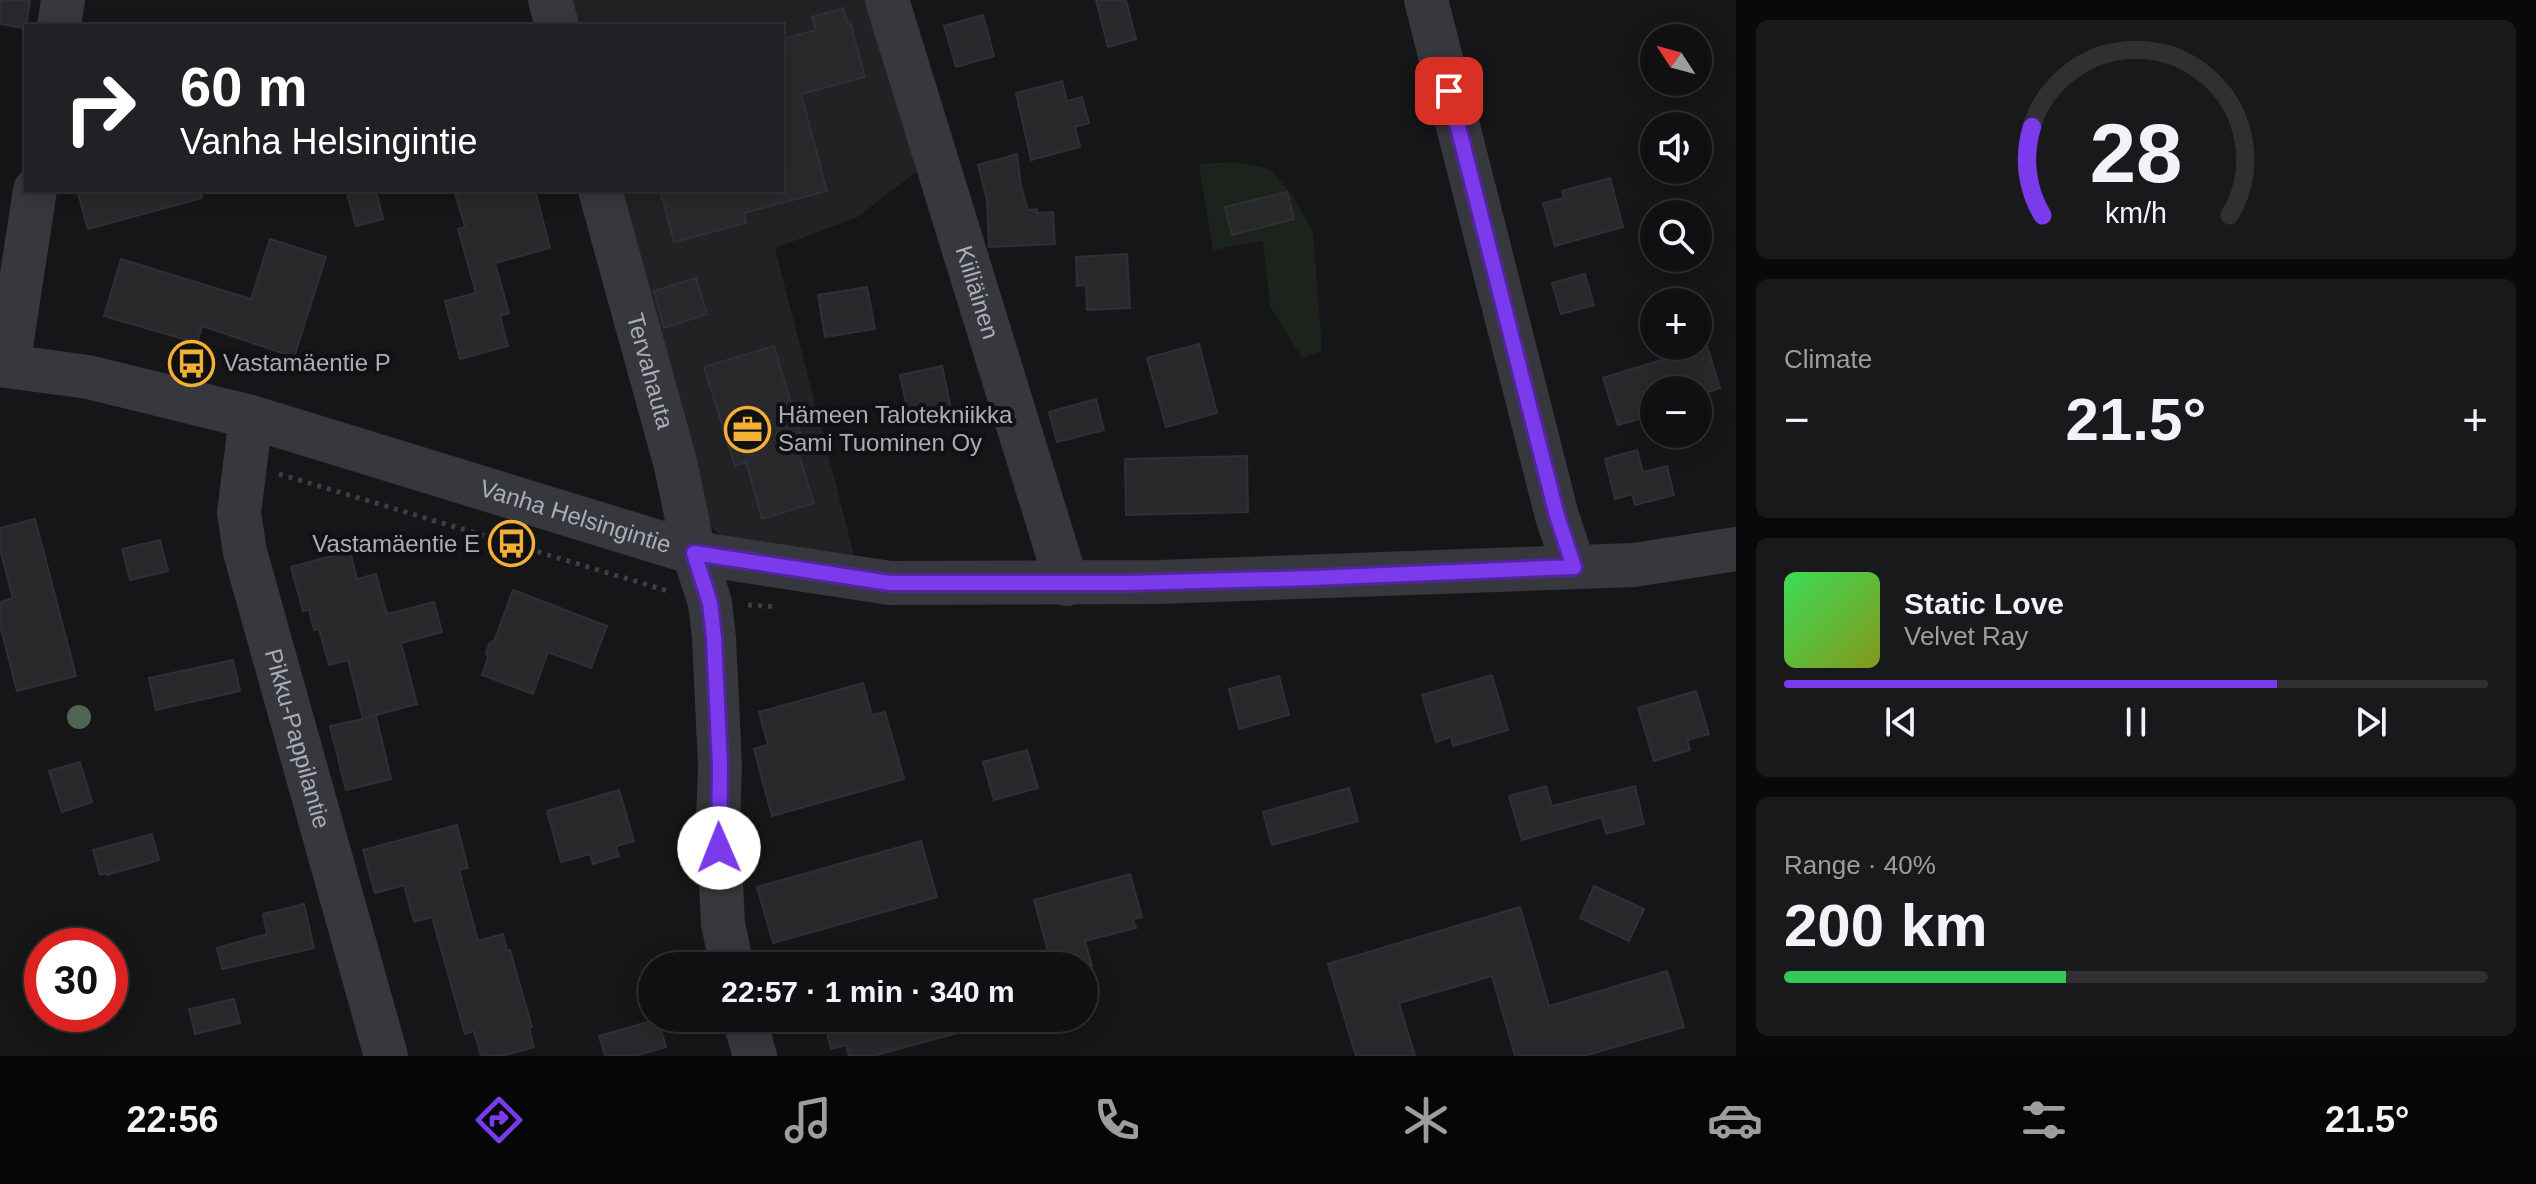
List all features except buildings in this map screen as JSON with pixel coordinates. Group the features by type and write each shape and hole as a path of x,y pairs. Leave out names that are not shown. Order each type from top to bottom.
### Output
{"street":[{"path":"59,24 63,0"},
{"path":"550,0 556,24"},
{"name":"Kiiliäinen","path":"887,0 1067,584"},
{"path":"1426,0 1557,516 1574,567"},
{"path":"4,366 35,192"},
{"name":"Tervahauta","path":"601,192 676,466 694,553 710,603 720,766 718,822 722,910 730,952"},
{"name":"Vanha Helsingintie","path":"4,366 88,377 251,417 694,553 890,583 1067,584 1312,578 1634,565 1736,549"},
{"name":"Pikku-Pappilantie","path":"251,417 239,513 245,552 386,1056"},
{"path":"748,1032 755,1056"}],"shaded area":[{"path":"563,0 873,0 920,169 856,218 775,248 855,559 728,539 716,532 708,521 617,192 784,192 784,24 569,24"},
{"path":"1237,162 1270,169 1292,195 1313,232 1322,351 1302,358 1270,306 1263,241 1213,250 1199,164"}],"place":[{"name":"Vastamäentie P","path":"192,363"},
{"name":"Hämeen Talotekniikka Sami Tuominen Oy","path":"747,429"},
{"name":"Vastamäentie E","path":"511,544"}],"route":[{"path":"719,848 720,766 714,638 710,603 694,553 890,583 1128,583 1574,567 1557,516 1449,91"}]}
